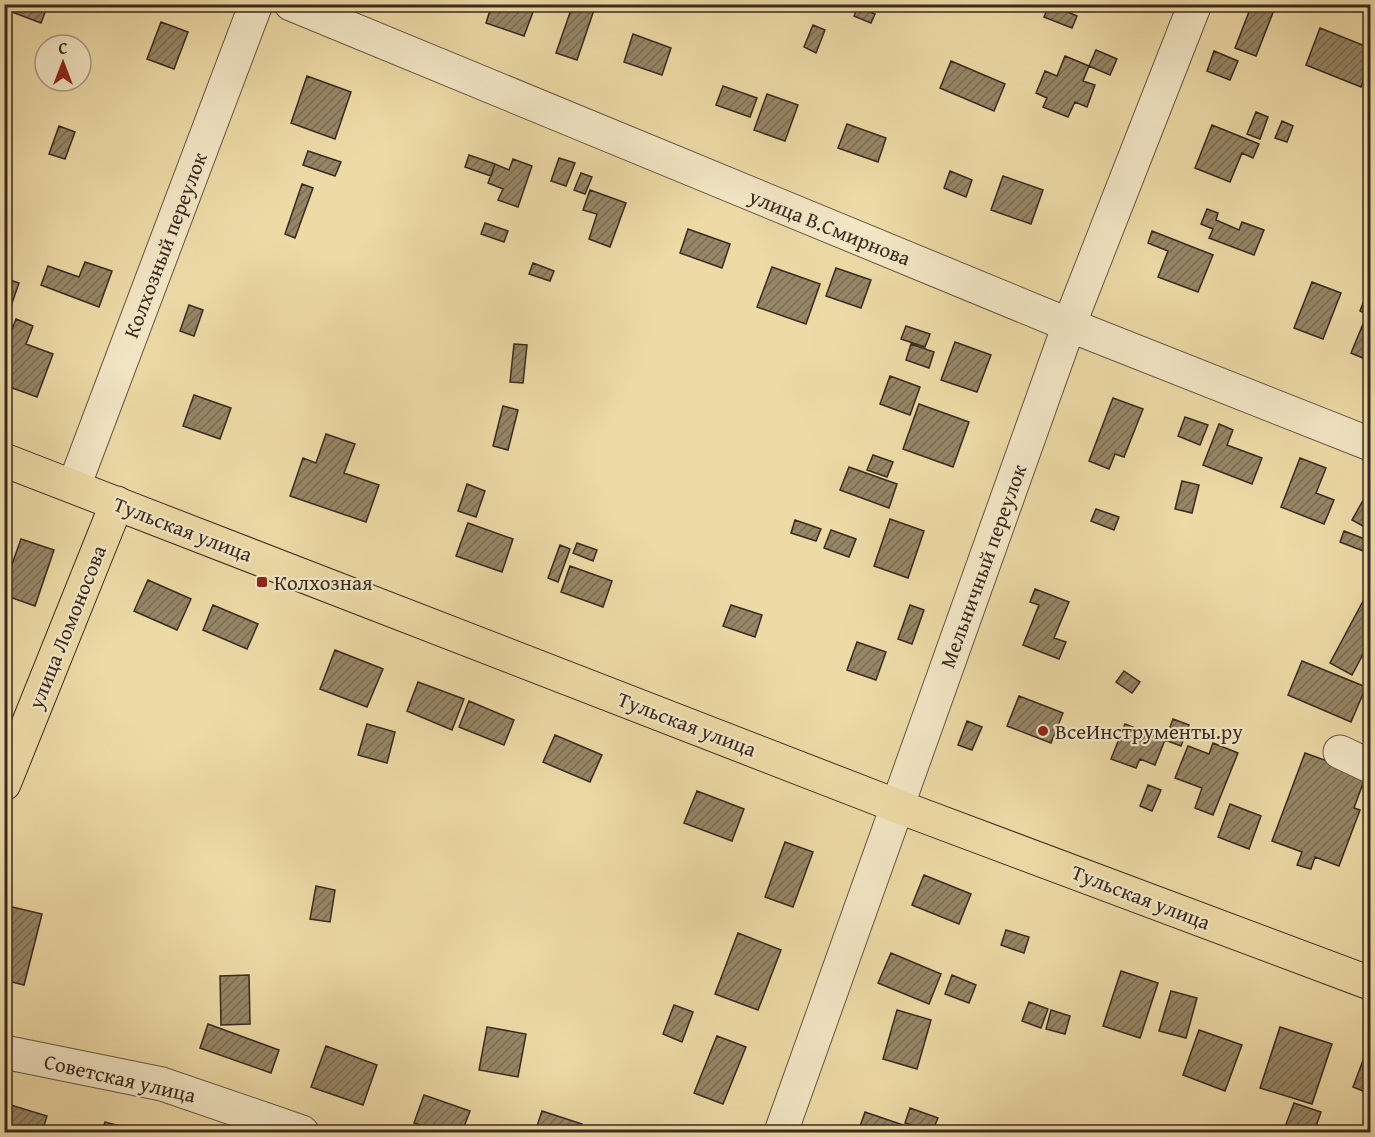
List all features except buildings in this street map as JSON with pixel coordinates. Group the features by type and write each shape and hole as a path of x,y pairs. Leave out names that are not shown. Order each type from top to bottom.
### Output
{"main road":[{"name":"Тульская улица","path":"4,460 897,806 1371,983"},
{"name":"улица Ломоносова","path":"4,784 117,503"}],"street":[{"name":"Колхозный переулок","path":"74,486 256,4"},
{"name":"улица В.Смирнова","path":"291,4 1069,325 1371,444"},
{"name":"Мельничный переулок","path":"781,1132 1069,325 1196,4"},
{"path":"1340,752 1371,766"},
{"name":"Советская улица","path":"4,1052 162,1084 302,1132"}],"place":[{"name":"Колхозная","path":"262,582"},
{"name":"ВсеИнструменты.ру","path":"1043,731"}]}
